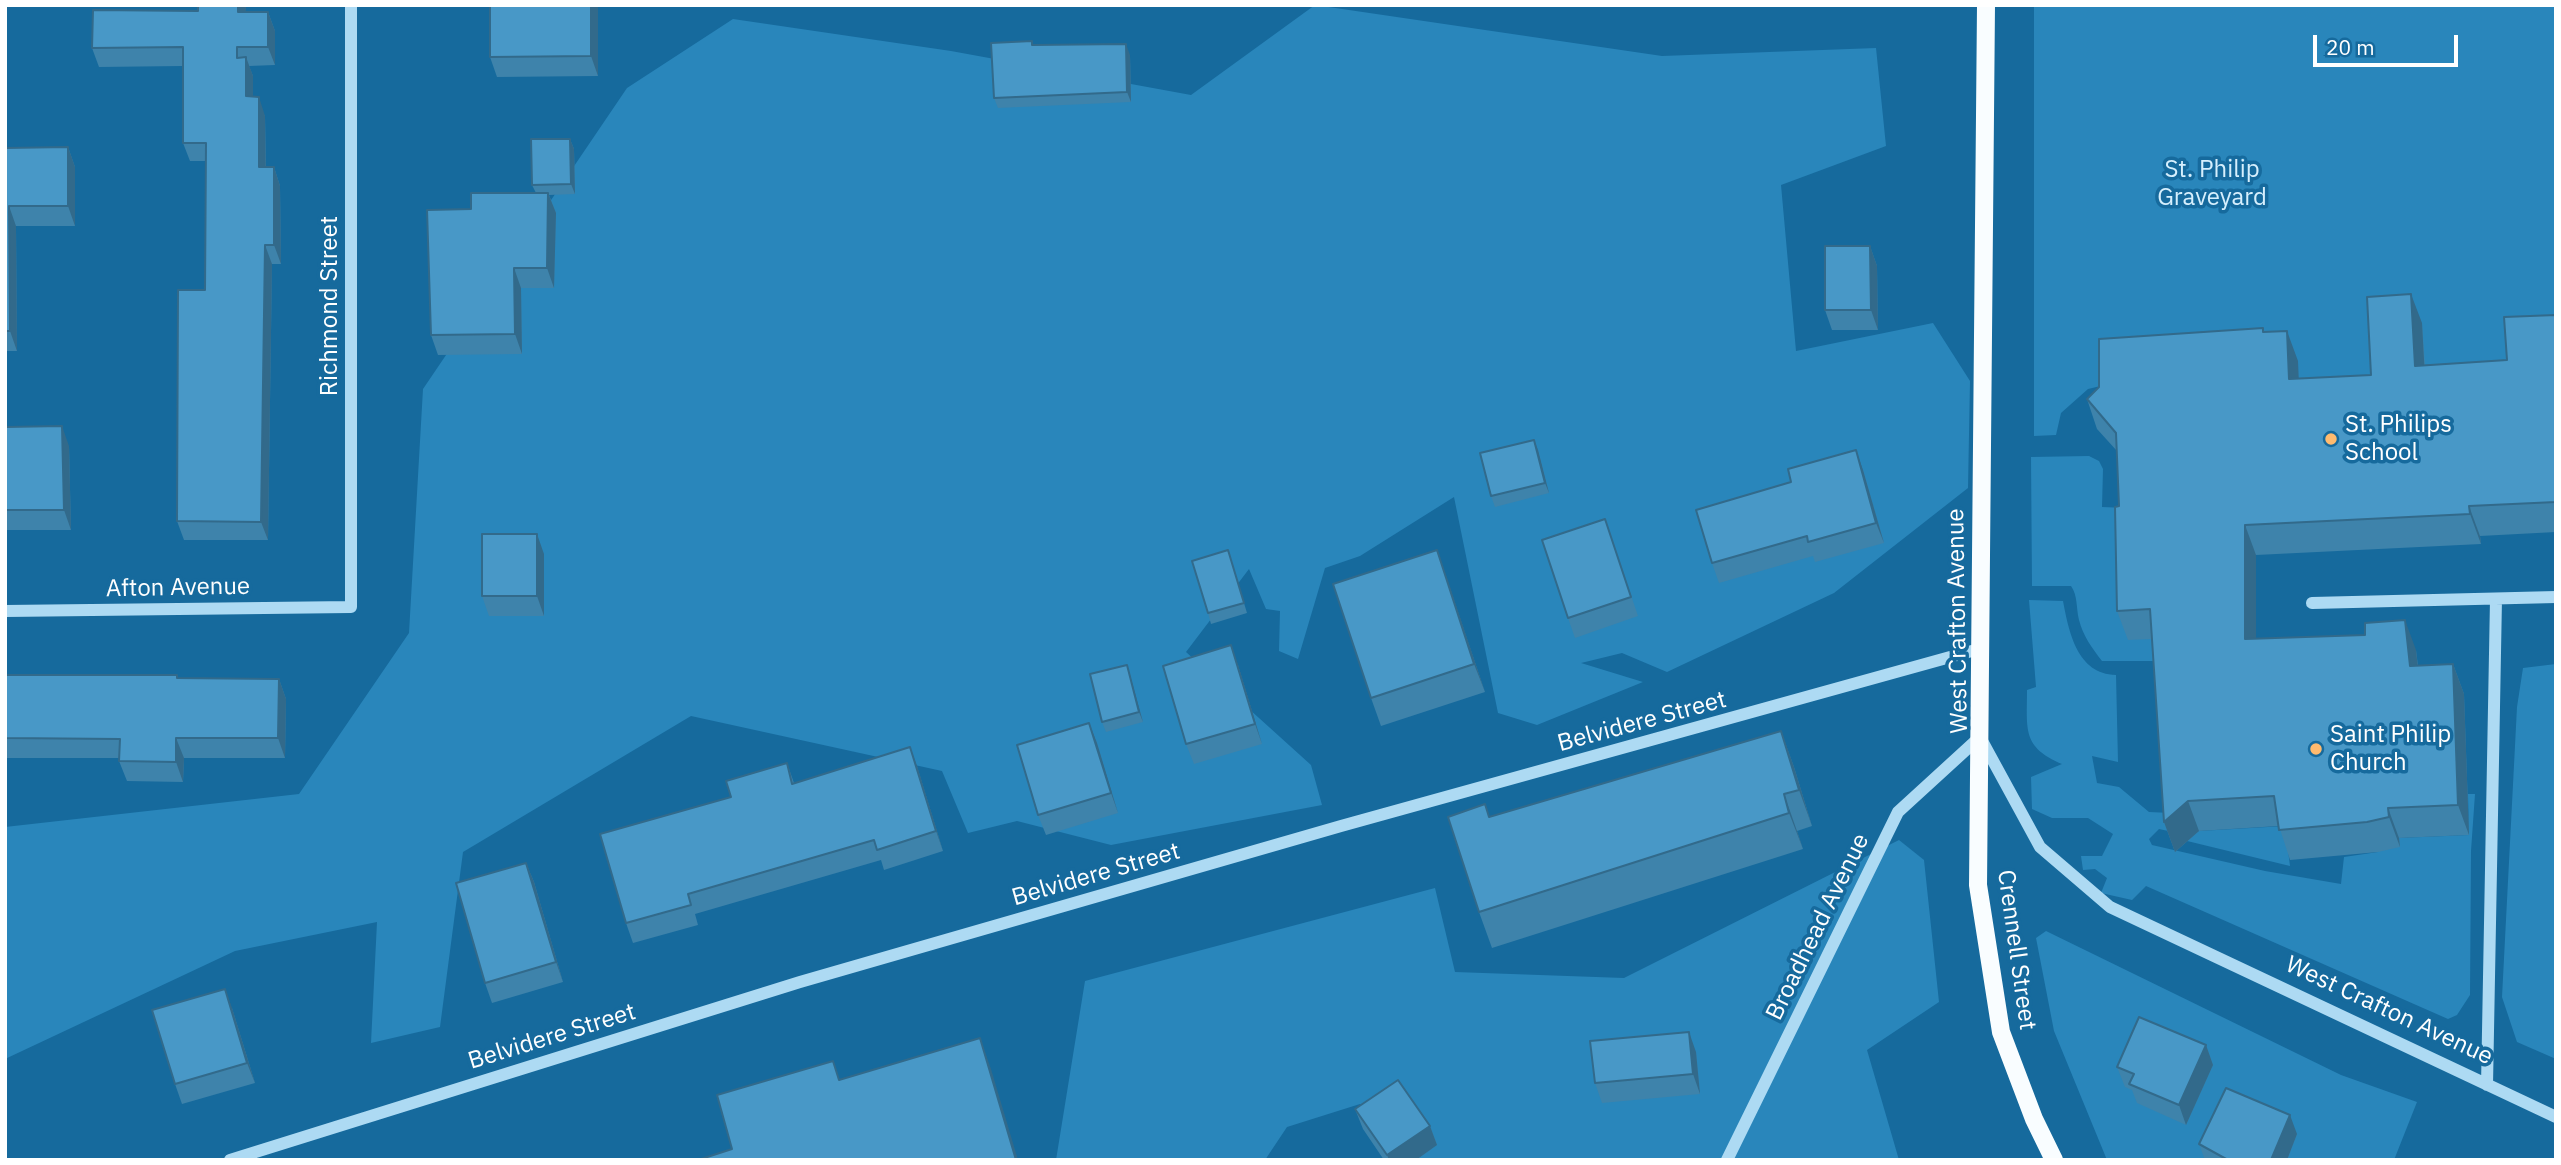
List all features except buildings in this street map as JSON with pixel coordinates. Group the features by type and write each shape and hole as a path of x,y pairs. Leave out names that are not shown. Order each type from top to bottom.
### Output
{"main road":[{"name":"West Crafton Avenue","path":"1980,737 1986,5"},
{"name":"Crennell Street","path":"1980,737 1978,885 2001,1032 2034,1119 2054,1160"}],"street":[{"name":"Richmond Street","path":"351,5 351,607"},
{"path":"2312,603 2556,597"},
{"path":"2487,1085 2496,599"},
{"name":"Afton Avenue","path":"5,611 351,607"},
{"name":"Belvidere Street","path":"230,1160 813,978 1354,823 1979,649"},
{"name":"West Crafton Avenue","path":"1980,737 2040,847 2110,907 2556,1117"},
{"name":"Broadhead Avenue","path":"1727,1160 1898,812 1980,737"}],"green space":[{"path":"1315,5 1662,56 1876,48 1886,146 1781,185 1796,351 1933,323 1970,381 1968,488 1834,593 1667,672 1622,653 1581,663 1643,682 1537,725 1498,713 1454,497 1360,556 1325,568 1298,659 1279,651 1280,611 1266,609 1249,569 1186,652 1311,765 1322,805 1111,845 1017,821 968,833 942,771 691,716 463,852 440,1027 371,1043 377,922 235,951 5,1059 5,827 299,794 409,633 423,389 627,88 733,19 951,51 1191,95"},
{"name":"St. Philip Graveyard","path":"2034,5 2556,5 2556,345 2518,390 2299,398 2297,361 2109,384 2088,389 2061,413 2056,435 2034,436"},
{"path":"2089,456 2099,461 2103,469 2102,507 2127,508 2163,638 2165,661 2102,661 2083,631 2071,586 2032,586 2031,457"},
{"path":"2029,600 2063,601 2072,638 2084,659 2103,673 2116,675 2118,762 2092,756 2097,783 2119,787 2149,812 2171,813 2173,832 2159,829 2149,839 2152,845 2265,871 2341,884 2344,857 2378,852 2378,842 2399,847 2399,838 2469,835 2468,794 2475,794 2471,851 2470,995 2457,1015 2448,1019 2146,886 2132,900 2101,893 2107,878 2095,869 2083,870 2081,856 2102,856 2113,834 2088,818 2052,818 2032,809 2031,777 2062,764 2040,751 2029,736 2027,690 2036,687"},
{"path":"2556,664 2556,1059 2517,1042 2502,997 2517,707 2523,668"},
{"path":"2285,826 2290,866 2183,840 2199,831"},
{"path":"1899,840 1924,860 1939,1002 1867,1050 1899,1160 1396,1160 1360,1104 1287,1127 1265,1160 1056,1160 1085,981 1435,888 1455,972 1624,978"},
{"path":"2046,931 2341,1075 2417,1102 2394,1160 2107,1160 2054,1031 2036,938"}],"place":[{"name":"St. Philips School","path":"2331,439"},
{"name":"Saint Philip Church","path":"2316,749"}]}
